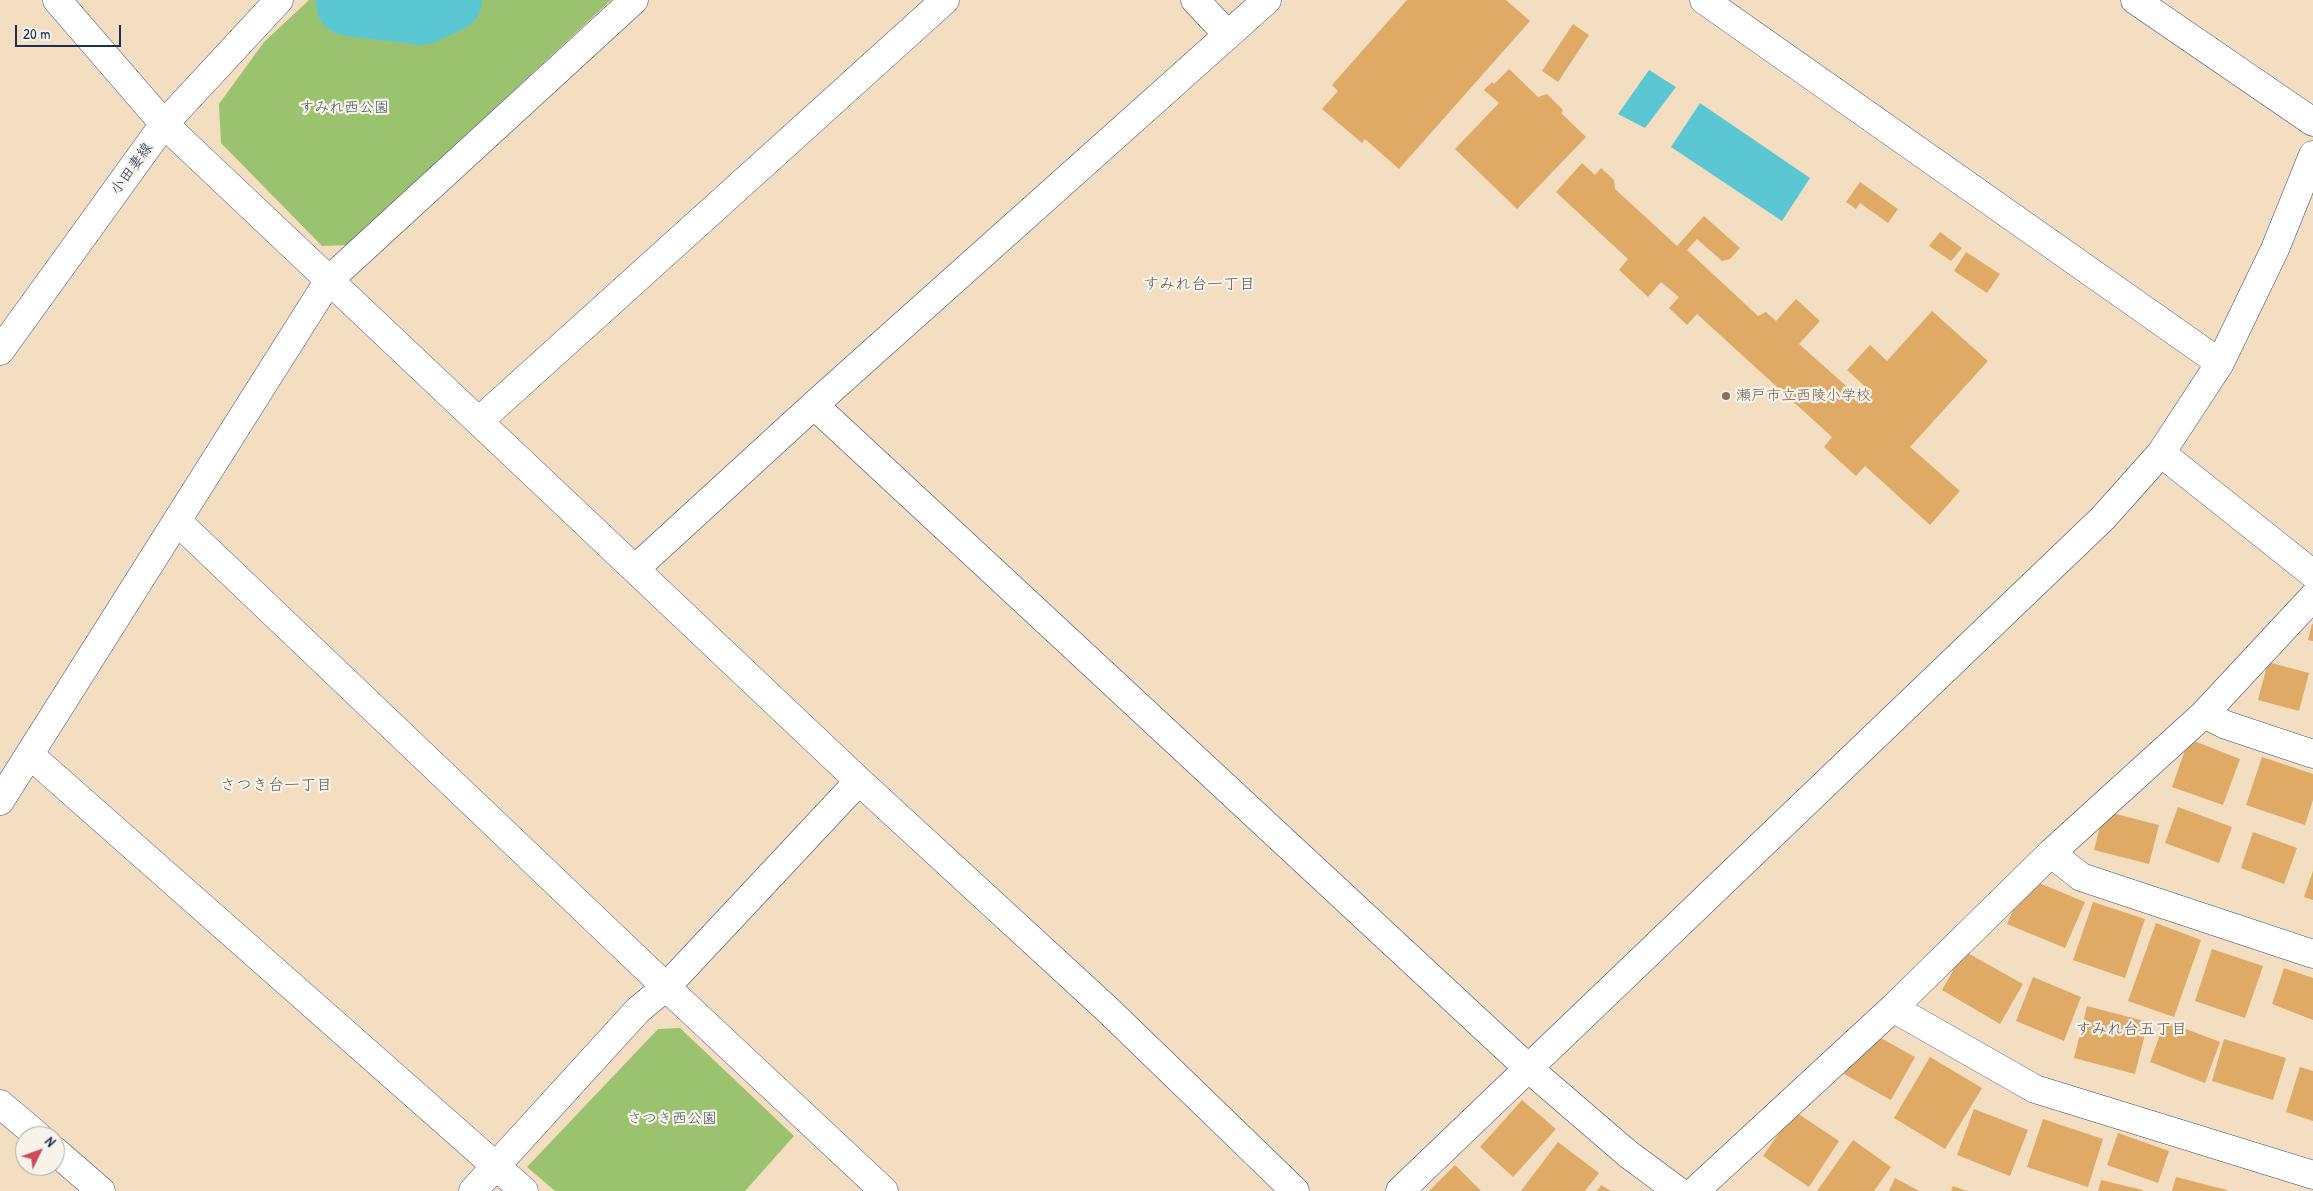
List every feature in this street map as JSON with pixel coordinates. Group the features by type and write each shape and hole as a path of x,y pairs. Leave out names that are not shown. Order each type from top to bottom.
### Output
{"street":[{"path":"57,0 164,124 636,568 859,781 1108,1010 1295,1191"},
{"name":"小田妻線","path":"0,351 164,124 279,0"},
{"path":"0,801 329,280 634,0"},
{"path":"479,421 945,0"},
{"path":"1195,0 1228,35"},
{"path":"636,568 814,405 1267,0"},
{"path":"1704,0 2220,363"},
{"path":"2135,0 2313,122"},
{"path":"1400,1191 2102,518 2161,453 2220,363 2275,249 2313,155"},
{"path":"814,405 1528,1068 1628,1154 1678,1191"},
{"path":"2161,453 2313,574"},
{"path":"177,521 666,987 884,1191"},
{"path":"1695,1191 1893,1008 2050,853 2204,714 2313,597"},
{"path":"2204,714 2226,725 2313,754"},
{"path":"30,755 524,1191"},
{"path":"473,1191 638,1010 666,987 859,781"},
{"path":"2050,853 2081,877 2313,954"},
{"path":"1893,1008 2035,1089 2313,1174"},
{"path":"0,1104 26,1126"},
{"path":"65,1160 101,1191"}],"green space":[{"name":"すみれ西公園","path":"309,0 611,0 348,245 322,246 221,143 219,104 264,42"},
{"name":"さつき西公園","path":"680,1028 794,1136 745,1191 555,1191 527,1167 658,1029"}],"water":[{"path":"1649,70 1676,87 1645,128 1618,114"},
{"path":"1700,103 1810,178 1782,221 1671,147"}],"building":[{"path":"1407,0 1506,0 1530,21 1399,169 1365,139 1362,143 1322,109 1338,91 1332,85"},
{"path":"1573,24 1589,35 1558,82 1542,71"},
{"path":"1509,69 1538,97 1547,94 1563,110 1561,113 1586,137 1517,209 1455,149 1499,103 1484,90 1492,82 1494,84"},
{"path":"1582,163 1595,175 1601,168 1614,180 1615,189 1677,246 1704,216 1740,248 1730,259 1722,261 1697,239 1687,250 1758,316 1766,312 1776,321 1796,299 1820,321 1799,344 1862,400 1870,391 1847,370 1870,345 1887,361 1932,311 1988,361 1910,447 1960,491 1930,525 1865,466 1856,476 1824,447 1832,437 1697,314 1687,325 1669,308 1679,297 1661,282 1648,297 1619,270 1628,259 1556,192"},
{"path":"1860,182 1898,209 1888,223 1860,203 1856,209 1846,202"},
{"path":"1940,232 1962,248 1951,261 1929,246"},
{"path":"1966,252 2000,274 1987,293 1954,271"},
{"path":"2313,624 2313,641 2308,640"},
{"path":"2268,662 2309,673 2299,711 2258,700"},
{"path":"2189,739 2240,759 2223,805 2172,787"},
{"path":"2262,757 2313,774 2313,800 2305,825 2246,805"},
{"path":"2178,807 2232,827 2219,863 2165,843"},
{"path":"2104,811 2159,825 2149,864 2094,850"},
{"path":"2253,832 2297,848 2284,884 2241,868"},
{"path":"2313,871 2313,900 2304,897"},
{"path":"2027,878 2085,902 2065,948 2007,924"},
{"path":"2093,902 2145,919 2125,978 2073,960"},
{"path":"2156,923 2201,940 2174,1017 2128,1001"},
{"path":"2212,949 2263,966 2245,1018 2195,1001"},
{"path":"1964,951 2023,984 2000,1024 1942,990"},
{"path":"2284,968 2313,978 2313,1020 2272,1004"},
{"path":"2033,977 2081,997 2064,1041 2016,1021"},
{"path":"2087,1006 2148,1022 2135,1074 2074,1058"},
{"path":"2165,1021 2220,1042 2205,1083 2150,1062"},
{"path":"1868,1031 1915,1057 1891,1100 1844,1074"},
{"path":"2224,1039 2286,1058 2273,1100 2212,1081"},
{"path":"1930,1057 1982,1088 1945,1149 1894,1118"},
{"path":"2300,1067 2313,1071 2313,1121 2286,1112"},
{"path":"1522,1100 1556,1129 1513,1177 1480,1147"},
{"path":"1974,1109 2028,1130 2010,1176 1957,1155"},
{"path":"1794,1111 1839,1141 1809,1187 1763,1156"},
{"path":"2043,1119 2103,1139 2088,1187 2027,1167"},
{"path":"2118,1133 2169,1151 2158,1183 2107,1165"},
{"path":"1853,1140 1891,1167 1874,1191 1817,1191"},
{"path":"1558,1142 1599,1173 1585,1191 1521,1191"},
{"path":"1455,1165 1481,1191 1429,1191"},
{"path":"2176,1177 2227,1190 2227,1191 2172,1191"},
{"path":"1895,1178 1919,1191 1889,1191"},
{"path":"2101,1180 2143,1190 2143,1191 2098,1191"},
{"path":"1601,1185 1611,1191 1597,1191"},
{"path":"1953,1186 1967,1191 1951,1191"}],"waterway":[{"path":"348,4 422,13 450,0"}],"place":[{"name":"瀬戸市立西陵小学校","path":"1726,396"}],"district":[{"name":"すみれ台一丁目","path":"1199,285"},
{"name":"さつき台一丁目","path":"276,786"},
{"name":"すみれ台五丁目","path":"2131,1030"}]}
